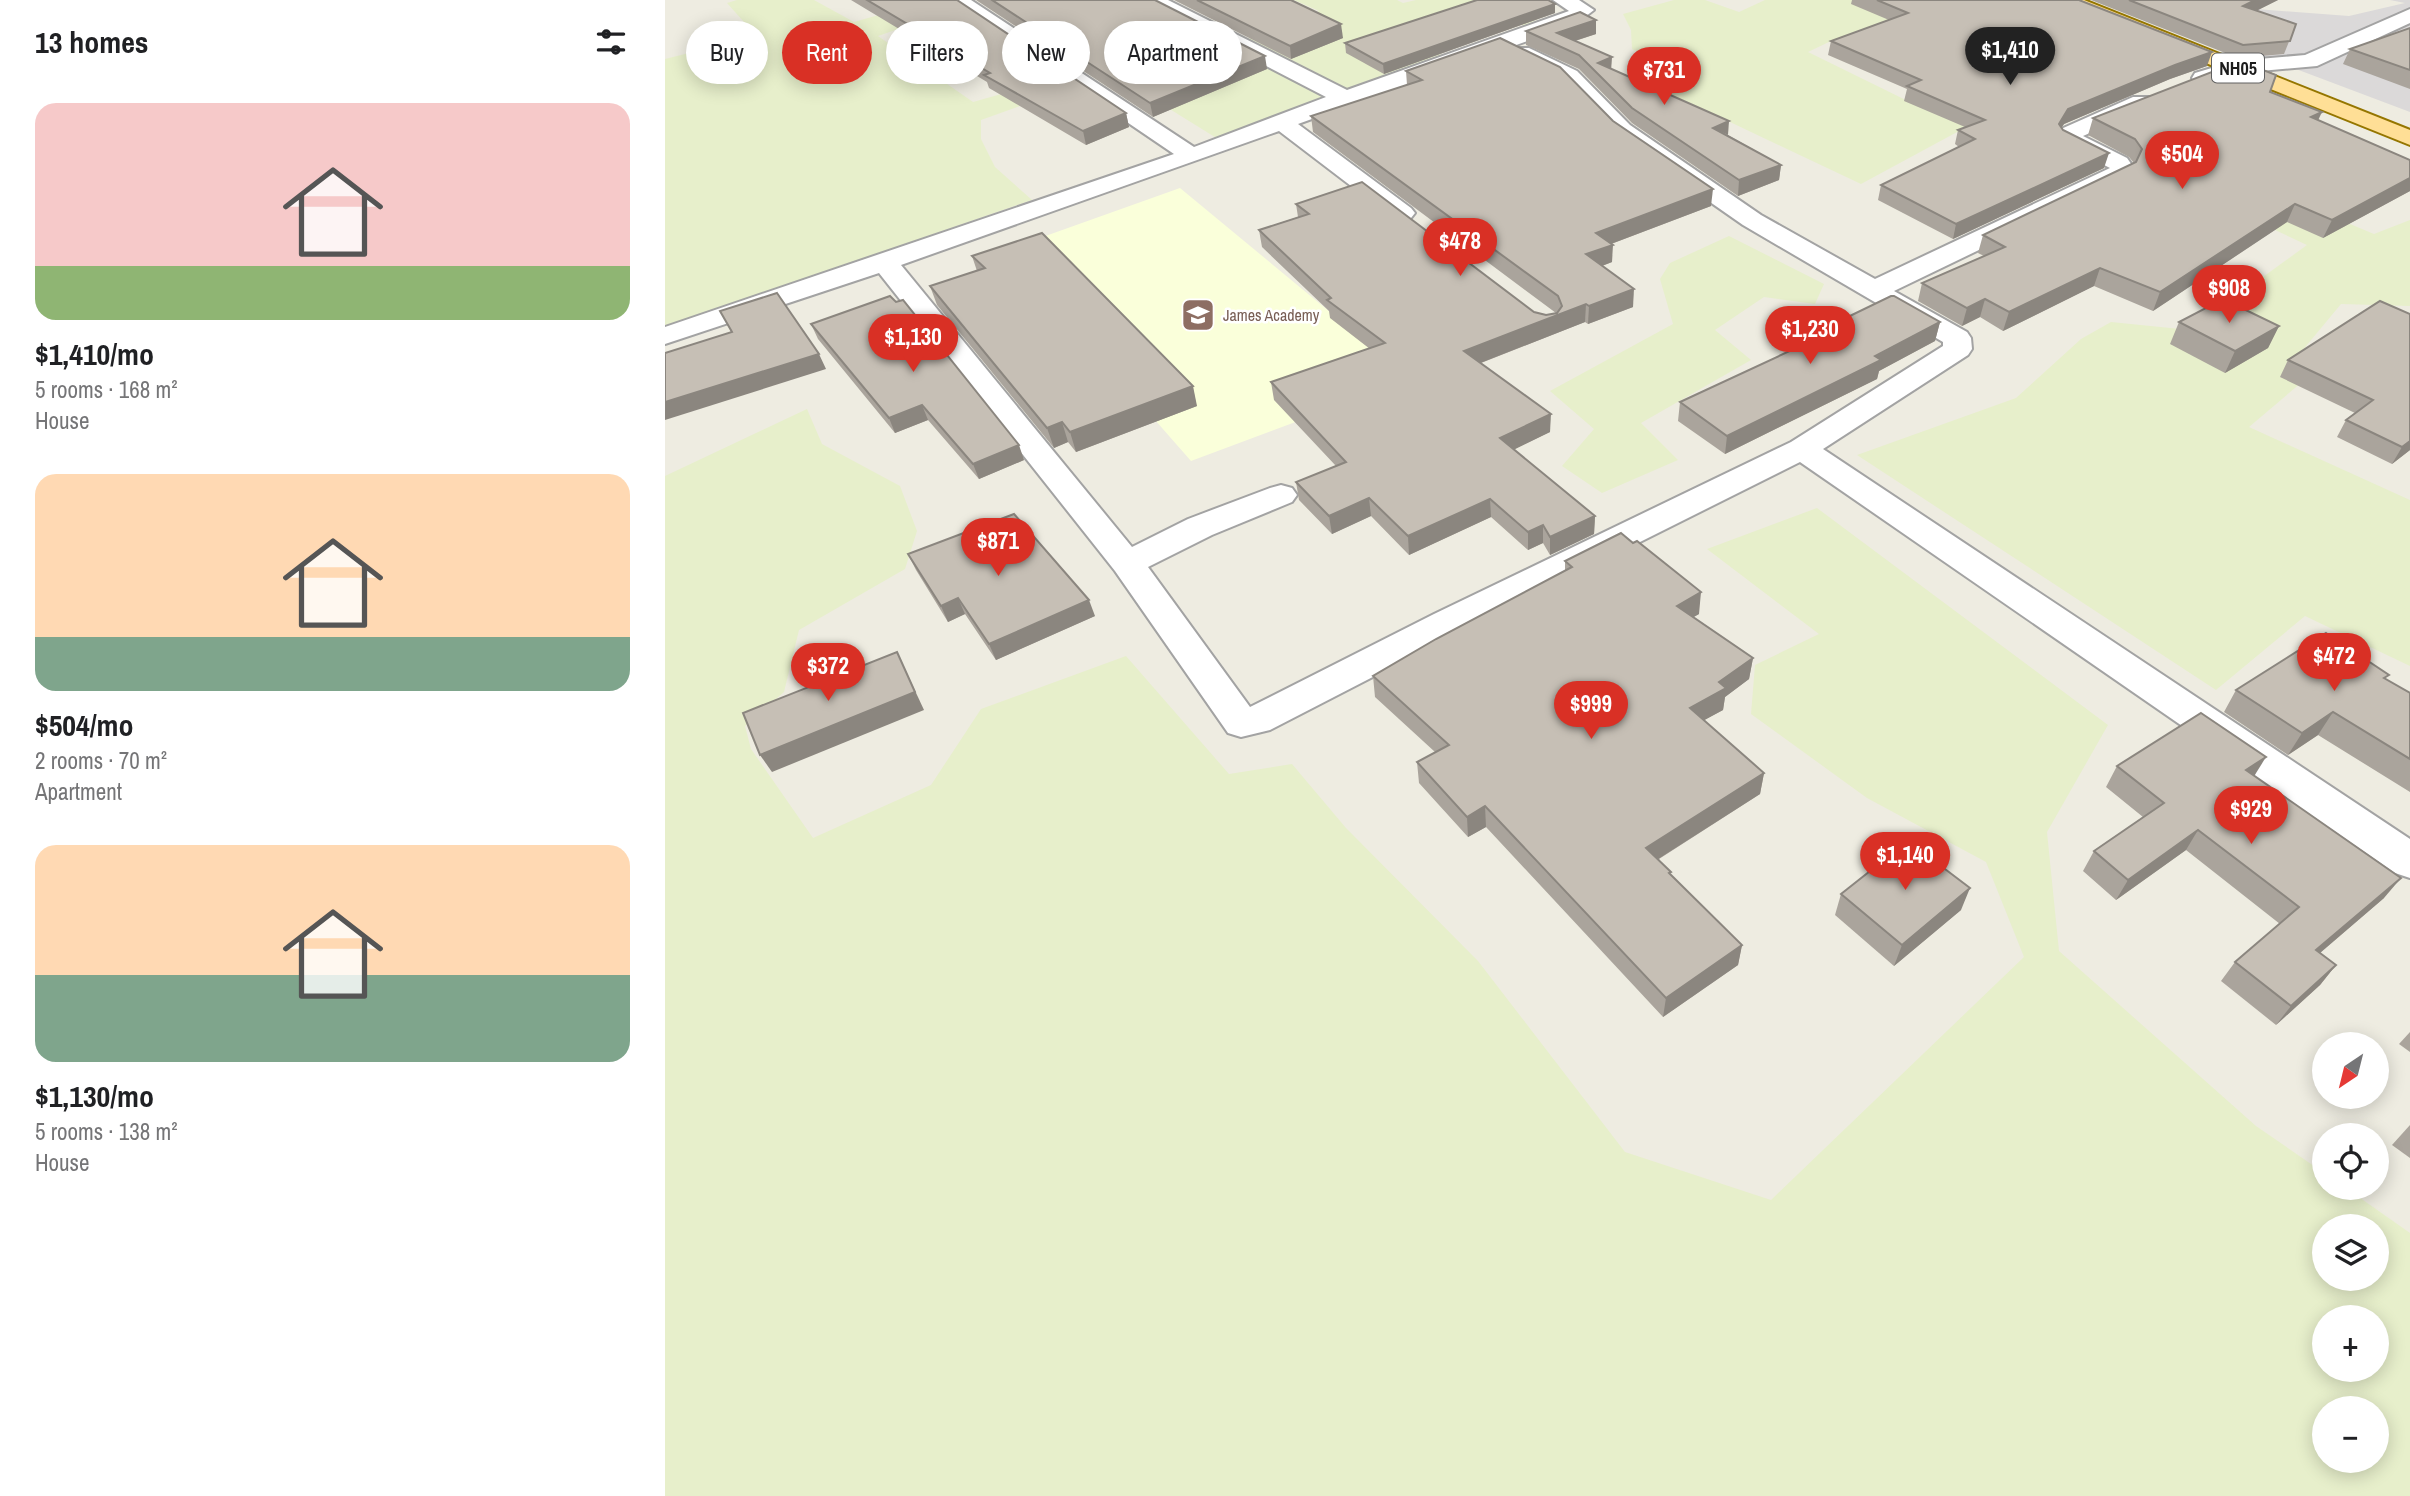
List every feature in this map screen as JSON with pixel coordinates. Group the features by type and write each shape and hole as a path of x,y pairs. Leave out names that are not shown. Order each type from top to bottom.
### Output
{"main road":[{"name":"NH05","path":"2066,0 2410,138"}],"street":[{"path":"957,0 1192,156"},
{"path":"1153,0 1345,98"},
{"path":"665,336 1192,156 1345,98 1570,19 1584,10 1563,0"},
{"path":"1874,290 2119,173 2122,168 2119,163 2069,138 2070,134 2173,89 2235,67 2309,61 2410,15"},
{"path":"884,262 1127,563 1241,723 1258,720 1447,623 1802,449 1958,348 1957,338 1752,220 1622,130 1569,76 1501,44"},
{"path":"1281,122 1424,230"},
{"path":"1802,449 2410,861"},
{"path":"1127,563 1201,527 1280,495"}],"shaded area":[{"path":"737,0 814,0 852,21 782,21 782,84 872,84 872,21 858,21 928,1 942,14 922,21 886,21 886,33 878,36 886,42 886,84 947,84 973,102 1036,84 1045,97 981,120 981,139 995,167 1032,200 665,327 665,59 686,54 686,84 768,84 768,21 743,21 727,3"},
{"path":"1294,0 1397,0 1403,3 1416,0 1511,0 1548,14 1524,26 1488,9 1399,37 1449,58 1218,139 1131,85 1242,84 1242,41 1319,11"},
{"path":"1674,0 1705,0 1739,12 1765,0 1857,0 1908,20 1876,36 1831,41 1808,52 1920,107 1996,111 1861,184 1690,103 1648,119 1625,103 1694,78 1632,49 1631,30 1623,14"},
{"path":"2390,0 2410,0 2410,112 2259,55 2256,9 2349,16 2405,3"},
{"name":"James Academy","path":"1180,188 1411,379 1191,461 1006,250"},
{"path":"2302,204 2374,234 2410,220 2410,306 2341,304 2302,351 2315,371 2249,427 2410,500 2410,666 2305,616 2216,690 1857,455 2016,398 2081,339 2111,322 2190,330 2307,245 2275,230"},
{"path":"1729,236 1824,284 1815,304 1764,297 1715,330 1751,360 1641,423 1678,460 1602,493 1562,466 1594,429 1550,391 1673,324 1660,279 1670,263"},
{"path":"807,409 822,444 900,486 917,531 905,569 799,630 784,692 745,726 751,749 813,838 931,785 981,709 1126,656 1229,774 1292,764 1346,828 1478,961 1625,1152 1771,1200 2024,957 1986,862 1867,798 1751,714 1755,665 1819,634 1707,549 1817,508 2108,725 2047,832 2059,951 2256,1126 2312,1165 2312,1200 2363,1200 2383,1214 2312,1214 2312,1291 2389,1291 2389,1218 2410,1233 2410,1496 665,1496 665,476"}],"building":[{"path":"867,0 957,0 1002,30 1002,84 1083,84 1126,113 1083,131 988,77 988,21 902,21"},
{"path":"992,0 1155,0 1196,21 1104,21 1104,73 1090,64 1090,21 1024,21"},
{"path":"1197,0 1291,0 1341,24 1290,46"},
{"path":"1477,0 1548,0 1555,4 1383,64 1345,43"},
{"path":"1877,0 2079,0 2212,52 2068,109 2059,124 2063,130 2109,153 1956,224 1881,185 1975,139 1958,130 1985,120 1907,86 1921,80 1831,41 1908,13"},
{"path":"2129,0 2255,0 2243,6 2296,24 2290,41 2243,45"},
{"path":"1580,12 1596,20 1557,33 1612,57 1598,63 1729,121 1713,128 1781,165 1739,180 1632,108 1579,55 1526,31"},
{"path":"2410,28 2410,70 2350,49"},
{"path":"1500,38 1560,67 1613,121 1713,189 1596,233 1613,245 1586,254 1634,289 1589,306 1586,304 1464,351 1551,414 1500,438 1595,516 1550,537 1543,525 1528,532 1490,499 1408,536 1369,498 1329,516 1296,482 1346,462 1271,382 1385,343 1327,300 1331,298 1259,230 1309,214 1296,204 1362,182 1534,312 1546,315 1557,313 1562,306 1558,296 1311,116 1422,80 1406,71"},
{"path":"1242,44 1265,56 1242,65"},
{"path":"2240,61 2276,75 2270,92 2322,112 2311,117 2410,160 2410,178 2332,220 2295,204 2160,292 2100,268 2009,312 1985,299 1967,308 1922,283 2005,247 1983,235 2136,162 2142,149 2135,139 2093,118"},
{"path":"1121,84 1196,84 1150,103"},
{"path":"1042,233 1193,386 1070,432 1062,422 1047,428 930,286 985,268 972,256"},
{"path":"777,293 819,354 665,402 665,353 732,332 720,311"},
{"path":"890,296 896,302 903,300 1019,445 973,464 922,405 889,418 811,324"},
{"path":"1891,296 1940,322 1875,356 1881,360 1727,436 1680,402 1807,343 1805,342 1829,331 1825,328"},
{"path":"2223,299 2279,326 2235,351 2179,322"},
{"path":"2380,301 2410,314 2410,441 2402,447 2346,420 2373,400 2288,360"},
{"path":"1014,514 1089,600 989,644 958,598 941,606 908,554"},
{"path":"1621,533 1633,543 1637,541 1701,592 1677,606 1753,658 1719,682 1726,688 1690,708 1764,773 1646,848 1742,945 1666,998 1485,806 1467,817 1417,762 1449,745 1373,676 1436,639 1572,567 1565,561"},
{"path":"2326,633 2389,675 2384,678 2410,693 2410,759 2333,712 2302,733 2236,690"},
{"path":"897,652 915,692 760,755 743,713"},
{"path":"2201,713 2266,757 2246,770 2401,878 2316,950 2336,965 2291,1006 2235,962 2299,907 2198,830 2128,880 2094,851 2164,803 2117,766"},
{"path":"1908,841 1970,888 1902,945 1841,894"}],"place":[{"name":"James Academy","path":"1198,315"}]}
